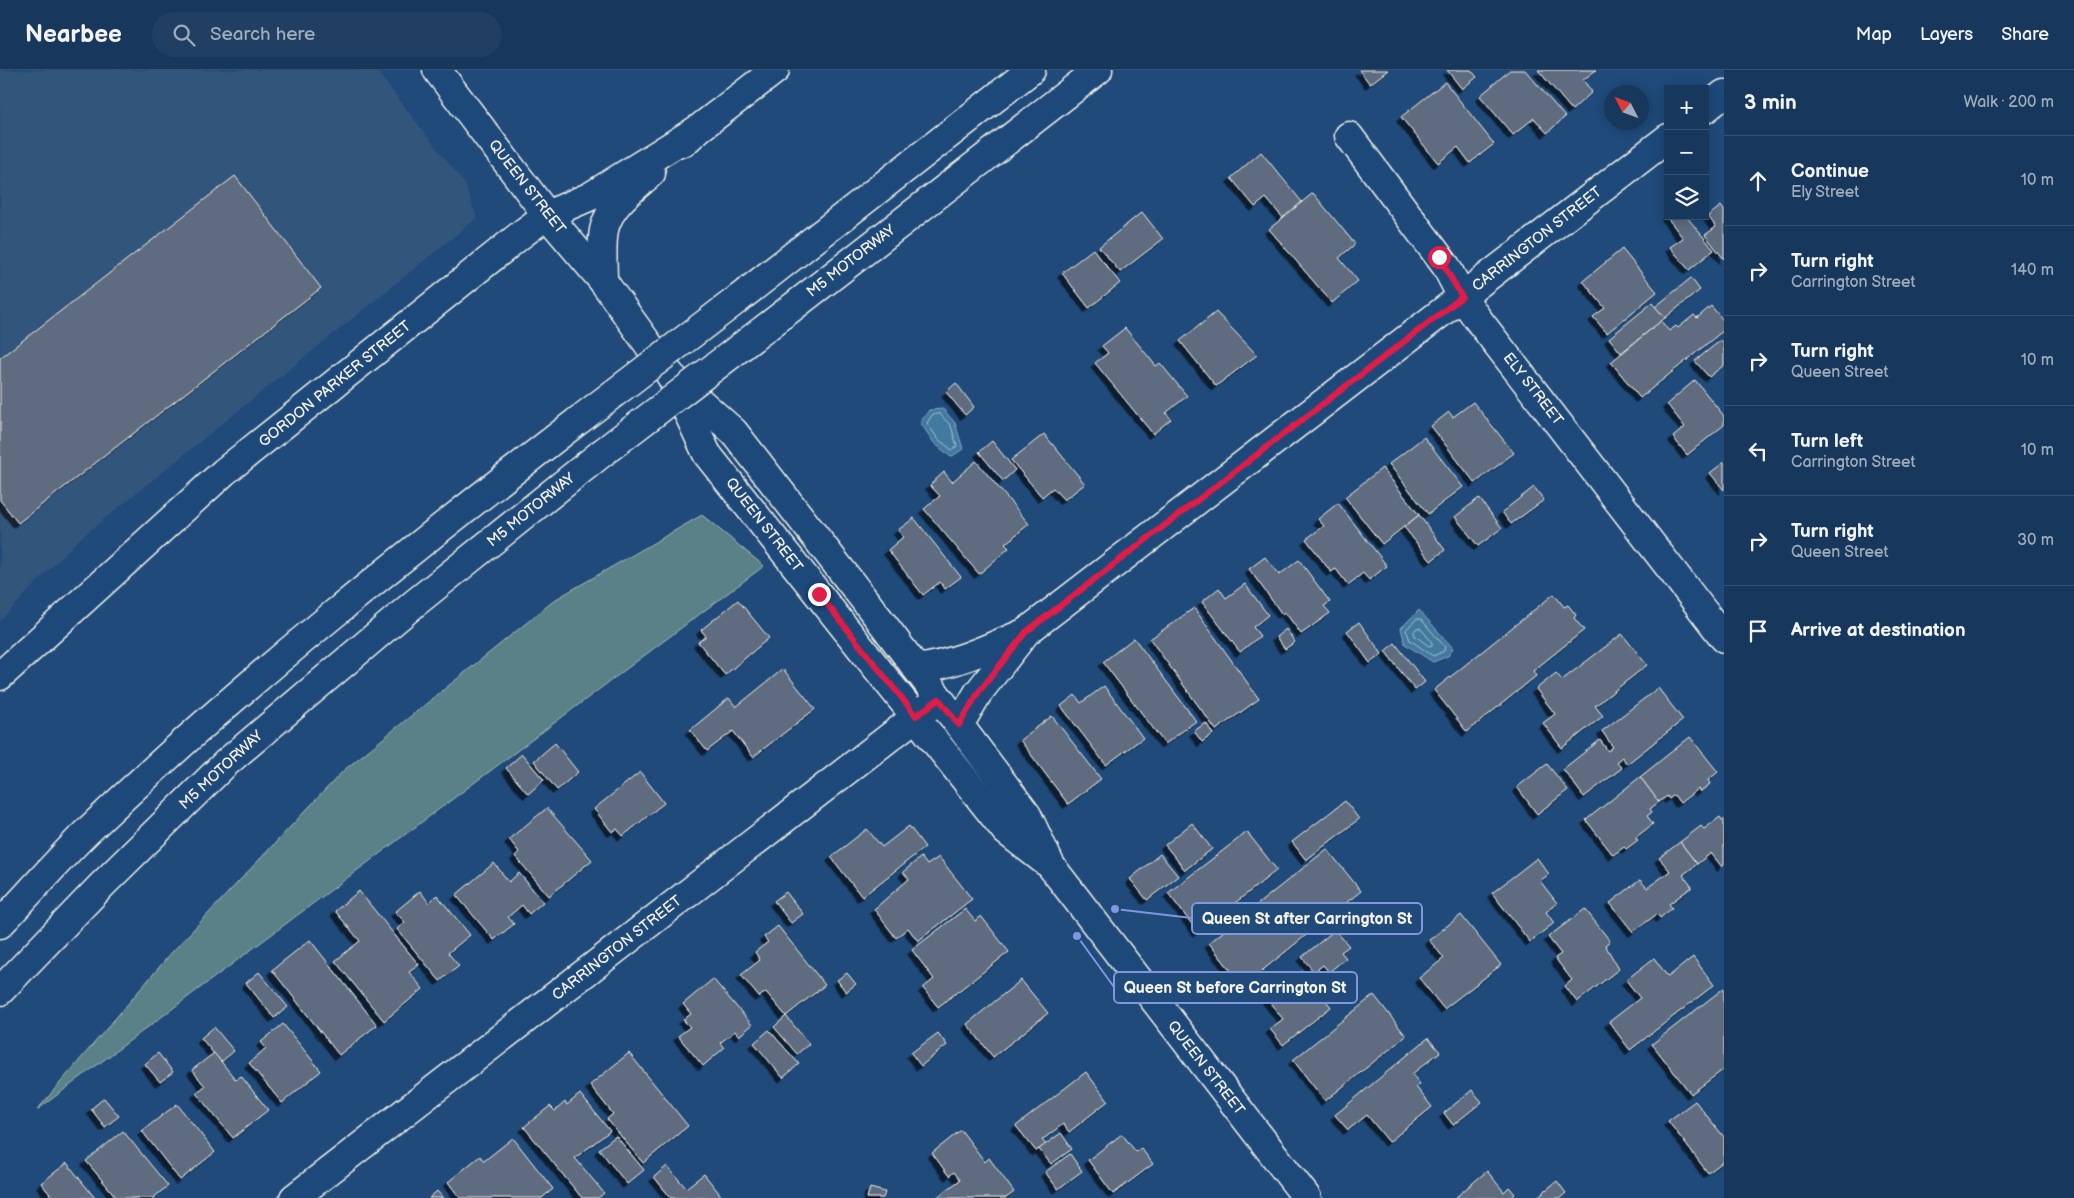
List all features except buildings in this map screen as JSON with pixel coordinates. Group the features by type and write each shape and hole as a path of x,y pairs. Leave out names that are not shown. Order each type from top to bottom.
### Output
{"main road":[{"name":"QUEEN STREET","path":"436,70 547,215 603,281 671,376 707,454 1006,831 1051,866"},
{"name":"GORDON PARKER STREET","path":"603,281 604,229 611,212 697,130 775,70"},
{"path":"0,924 92,827 247,686 440,527 738,299 1031,70"},
{"name":"M5 MOTORWAY","path":"0,991 102,885 226,763 415,603 602,453 1098,70"},
{"path":"1709,106 1724,94"},
{"name":"GORDON PARKER STREET","path":"0,676 224,472 547,215 591,196 697,130"},
{"name":"ELY STREET","path":"1348,136 1446,266 1462,297 1724,638"},
{"name":"CARRINGTON STREET","path":"959,725 978,693 1026,632 1664,141"},
{"name":"QUEEN STREET","path":"671,376 734,432 1027,815 1051,866 1307,1198"},
{"name":"CARRINGTON STREET","path":"917,670 958,661 1026,632"},
{"name":"CARRINGTON STREET","path":"300,1196 939,699"}],"shaded area":[{"path":"0,70 376,70 465,184 477,218 76,542 0,621"}],"green space":[{"path":"702,515 764,566 37,1110 173,951 344,770 556,599"}],"water":[{"path":"943,409 955,423 963,449 951,457 934,443 920,422 929,410"},
{"path":"1419,610 1453,648 1448,656 1433,662 1405,644 1401,628"}],"place":[{"name":"Queen St after Carrington St","path":"1115,909"},
{"name":"Queen St before Carrington St","path":"1077,936"}],"route":[{"path":"819,594 916,716 939,699 959,725 978,693 1026,632 1462,297 1446,266 1439,257"}]}
